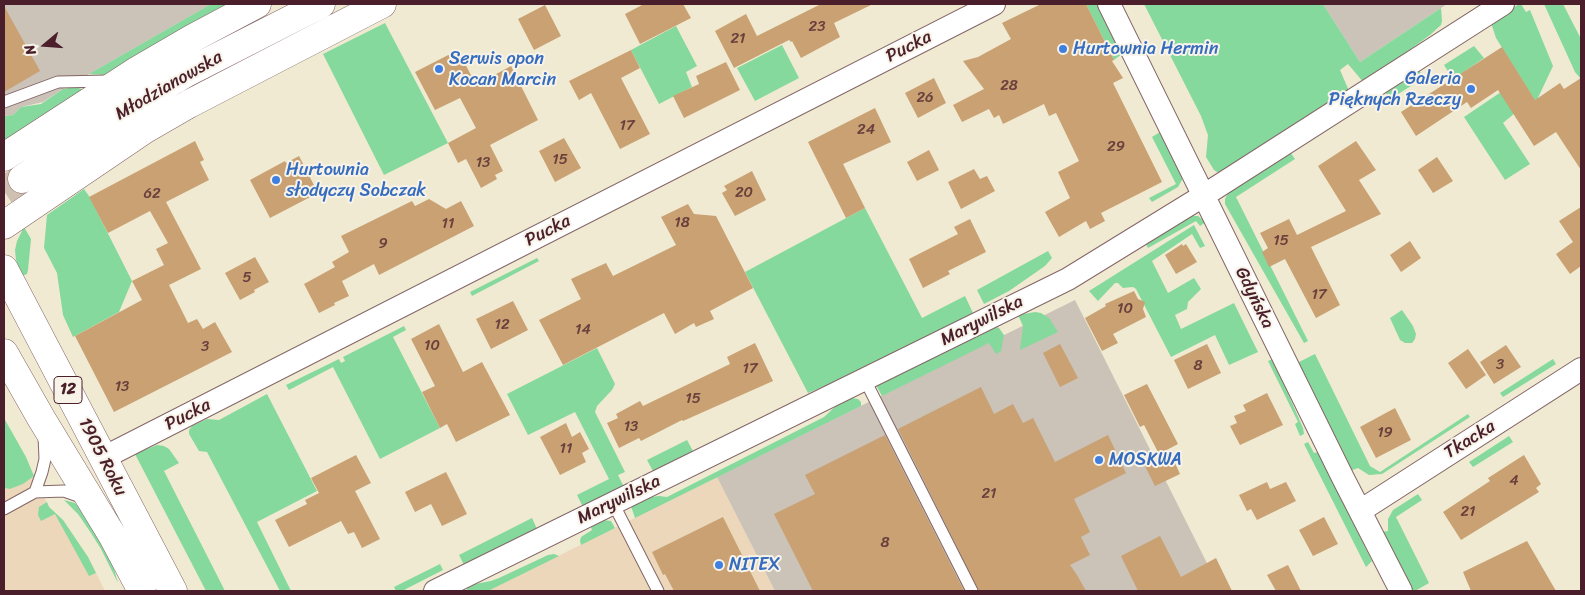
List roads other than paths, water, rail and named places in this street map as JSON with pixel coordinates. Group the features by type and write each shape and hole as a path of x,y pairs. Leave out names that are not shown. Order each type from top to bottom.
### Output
{"main road":[{"path":"4,158 123,79 193,38 258,4"},
{"name":"Młodzianowska","path":"22,179 138,102 186,73 322,4"},
{"path":"4,224 144,130 382,4"},
{"name":"1905 Roku","path":"4,269 173,591"},
{"name":"1905 Roku","path":"4,353 94,504 142,591"}],"street":[{"name":"Pucka","path":"103,458 994,4"},
{"name":"Gdyńska","path":"1109,4 1401,591"},
{"name":"Marywilska","path":"434,591 1068,279 1203,196 1503,4"},
{"name":"Tkacka","path":"1360,511 1581,369"}],"lane":[{"path":"4,102 58,82 97,82 123,79"},
{"path":"865,380 972,591"},
{"path":"35,492 45,459 44,433 41,418"},
{"path":"4,509 35,492 53,491 72,493 94,504"},
{"path":"613,503 658,591"}],"tunnel":[{"path":"4,191 22,179"}],"place":[{"name":"Hurtownia Hermin","path":"1063,49"},
{"name":"Serwis opon Kocan Marcin","path":"439,69"},
{"name":"Galeria Pięknych Rzeczy","path":"1471,89"},
{"name":"Hurtownia słodyczy Sobczak","path":"276,180"},
{"name":"MOSKWA","path":"1099,460"},
{"name":"NITEX","path":"719,565"}]}
